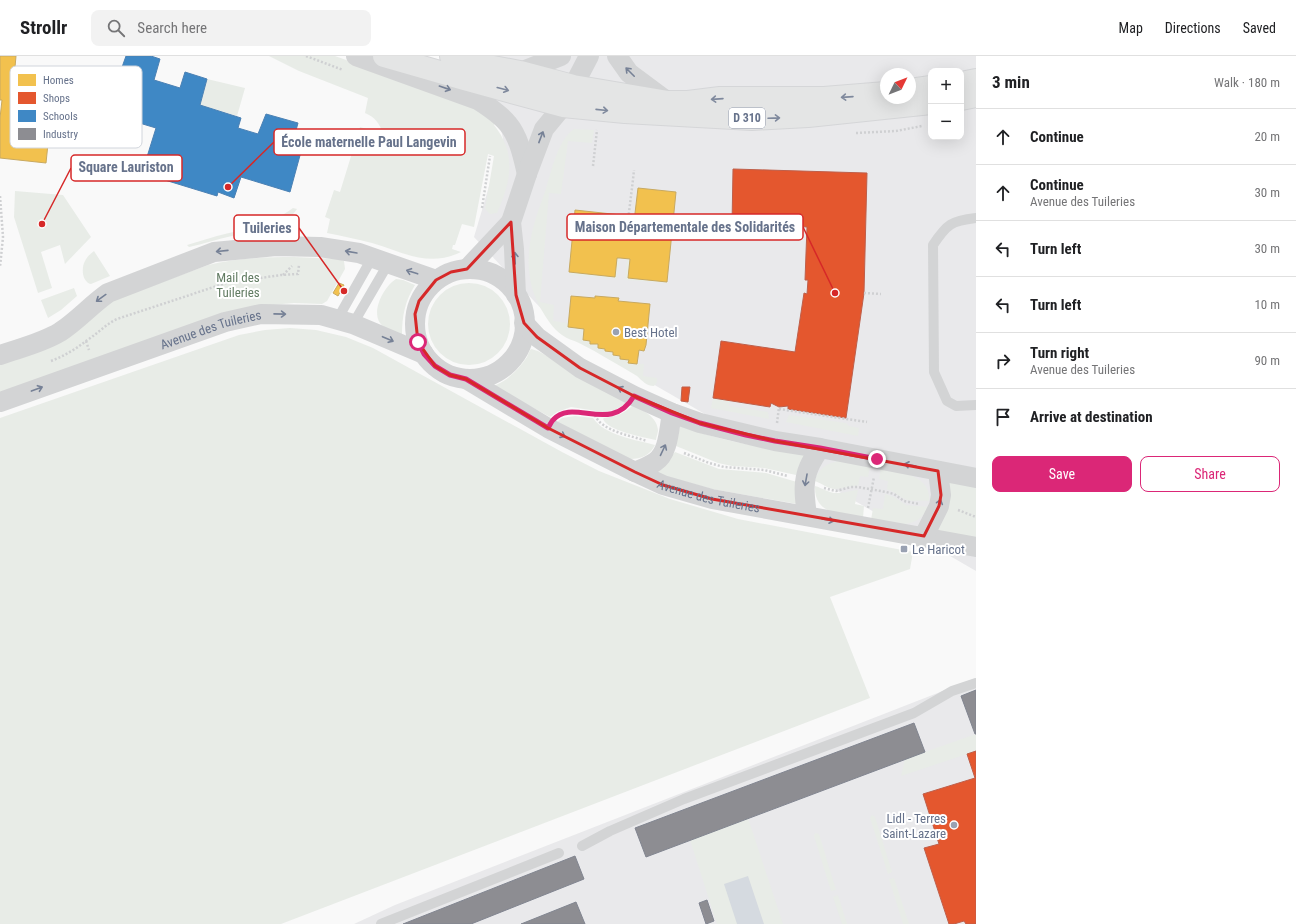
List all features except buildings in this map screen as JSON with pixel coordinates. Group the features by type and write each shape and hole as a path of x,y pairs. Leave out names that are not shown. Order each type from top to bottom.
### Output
{"main road":[{"name":"D 310","path":"384,56 564,106 625,112 752,118 808,116 928,103"},
{"name":"D 310","path":"451,56 482,65 520,72 573,86 668,102 688,102 720,98 824,98 880,93"},
{"path":"964,82 976,80"},
{"path":"916,89 928,87"},
{"path":"964,98 976,96"}],"street":[{"path":"356,56 478,100 494,111 508,124 519,144 527,174"},
{"path":"520,72 561,56"},
{"path":"467,269 511,222 544,130 564,106 588,56"},
{"path":"617,56 629,73 668,102"},
{"path":"511,222 516,295"},
{"path":"0,355 40,342 59,332 74,322 92,304 108,293 214,252 276,246 328,248 359,253 436,280"},
{"path":"467,269 481,270 495,275 507,284 516,295 522,308 524,323 522,341 514,357 501,370 484,377 466,379 450,375 435,366 424,354 418,342 415,328 416,314 420,302 427,290 436,280 451,272 467,269"},
{"name":"Avenue des Tuileries","path":"0,402 225,322 261,314 321,315 345,322 424,354"},
{"path":"524,323 537,337 580,368 634,396 672,413 700,423 775,441 820,448 976,478"},
{"name":"Avenue des Tuileries","path":"466,379 548,428 634,472 663,485 712,499 924,536 976,547"},
{"path":"634,472 655,462 661,455 666,447 672,413"},
{"path":"807,516 804,493 805,481 809,467 820,448"},
{"path":"924,536 939,506 941,495 938,471"}],"lane":[{"path":"976,218 960,220 944,228 932,245 934,372 947,401 956,406 976,405"},
{"path":"345,322 380,261"},
{"path":"345,322 380,261"},
{"path":"582,846 610,831 684,799 914,713 952,692 976,683"},
{"path":"381,924 559,853"}],"path":[{"path":"593,166 598,126"},
{"path":"482,208 490,156"},
{"path":"627,230 634,170"},
{"path":"0,196 3,237 0,267"},
{"path":"50,362 64,356 106,325 117,319 226,284 281,275 298,274 300,246"},
{"path":"864,293 881,294"},
{"path":"548,428 553,419 572,412 595,415 621,411 629,405 634,396"},
{"path":"778,417 779,408 867,422"},
{"path":"595,415 597,420 606,427 709,463 724,467 764,470 815,483 825,489 836,491 851,487 888,492 904,501 962,511 976,517"},
{"path":"866,526 877,459"}],"highlighted area":[{"path":"511,222 516,295 524,323 537,337 580,368 634,396 700,423 775,441 938,471 941,495 939,506 924,536 712,499 663,485 635,472 548,428 466,379 450,375 435,366 418,342 415,314 419,301 436,280 451,272 467,269"}],"shaded area":[{"path":"487,56 976,56 976,571 563,332 474,237 503,139"},
{"path":"976,678 976,924 354,924 395,905"},
{"path":"748,876 764,924 737,924 724,884"}],"green space":[{"path":"269,56 335,56 480,108 496,119 494,125 506,146 509,157 506,190 497,213 490,214 485,209 494,156 488,154 474,227 462,224 455,245 453,245 452,249 461,252 449,257 427,259 327,233 330,219 325,217 334,190 340,192 360,127 383,134 377,121 365,113 368,98 299,71"},
{"path":"207,79 245,88 237,116 200,105"},
{"path":"574,129 594,130 592,143 568,141 561,194 549,193 540,302 554,305 553,321 568,323 568,327 584,329 590,344 598,344 598,348 613,352 613,355 620,356 620,359 629,360 628,363 644,364 643,376 657,378 657,382 654,386 647,384 637,376 608,359 559,333 541,309 534,294 530,280 529,265 531,236 555,158 563,141"},
{"path":"15,191 63,195 91,237 65,264 60,245 41,252 52,288 38,293 14,217"},
{"path":"293,208 297,209 284,222 276,226 189,247 187,245 247,229 275,219"},
{"path":"94,251 110,276 91,284 84,278 83,267 87,258"},
{"name":"Mail des Tuileries","path":"294,257 339,259 344,261 345,269 327,301 322,304 294,303 271,305 0,392 0,364 106,303 208,265 251,258"},
{"path":"620,258 617,279 571,275 569,272"},
{"path":"627,259 630,259 628,278 667,283 625,280"},
{"path":"396,279 415,285 405,309 402,335 390,331 384,327 379,322 377,316 377,309 382,295 386,288"},
{"path":"461,283 477,283 492,290 503,301 510,316 510,332 507,340 498,353 485,362 477,365 461,365 446,358 435,347 428,332 428,316 435,301 446,290"},
{"path":"74,288 77,296 61,310 48,318 41,300"},
{"path":"290,328 316,330 346,337 373,348 599,471 670,499 738,519 913,552 910,569 830,597 870,698 281,924 0,924 0,418 239,335 265,330"},
{"path":"531,349 538,351 628,402 615,410 603,412 571,407 557,412 550,417 495,387 517,370"},
{"path":"713,398 730,401 729,406 768,412 769,419 711,408"},
{"path":"633,405 649,414 655,421 658,430 656,440 619,430 606,423 603,419 620,414"},
{"path":"789,415 846,423 849,426 859,428 858,436 786,422"},
{"path":"575,416 593,418 598,424 612,433 655,445 645,456 630,459 557,422 562,418"},
{"path":"680,426 711,436 742,443 806,454 796,475 764,468 732,466 718,463 676,446"},
{"path":"675,452 719,469 766,473 797,482 797,504 712,489 658,474 657,471"},
{"path":"839,461 870,467 868,477 860,476 858,486 839,489 830,488 815,481 818,473 824,467"},
{"path":"881,468 904,473 920,480 925,485 928,492 929,501 907,500 887,489 888,481 879,479"},
{"path":"947,482 976,487 976,538 936,531"},
{"path":"815,486 835,493 858,490 855,504 864,506 863,518 838,514 824,508 819,503 816,496"},
{"path":"885,494 894,497 906,505 929,507 923,515 911,523 896,524 871,520 873,508 883,509"},
{"path":"976,734 976,751 901,776 905,759"},
{"path":"872,815 875,817 892,872 888,874 870,818"},
{"path":"748,818 783,924 717,924 690,840"},
{"path":"815,833 819,834 836,890 831,891 814,836"},
{"path":"894,878 909,924 903,924 889,879"},
{"path":"838,895 847,924 842,924 833,897"}],"place":[{"name":"École maternelle Paul Langevin","path":"228,187"},
{"name":"Square Lauriston","path":"42,224"},
{"name":"Tuileries","path":"344,291"},
{"name":"Maison Départementale des Solidarités","path":"835,293"},
{"name":"Best Hotel","path":"616,332"},
{"name":"Le Haricot","path":"904,549"},
{"name":"Lidl - Terres Saint-Lazare","path":"954,825"}],"route":[{"path":"418,342 424,354 435,366 450,375 466,379 548,428 553,419 572,412 595,415 621,411 629,405 634,396 672,413 700,423 746,435 877,459"}]}
